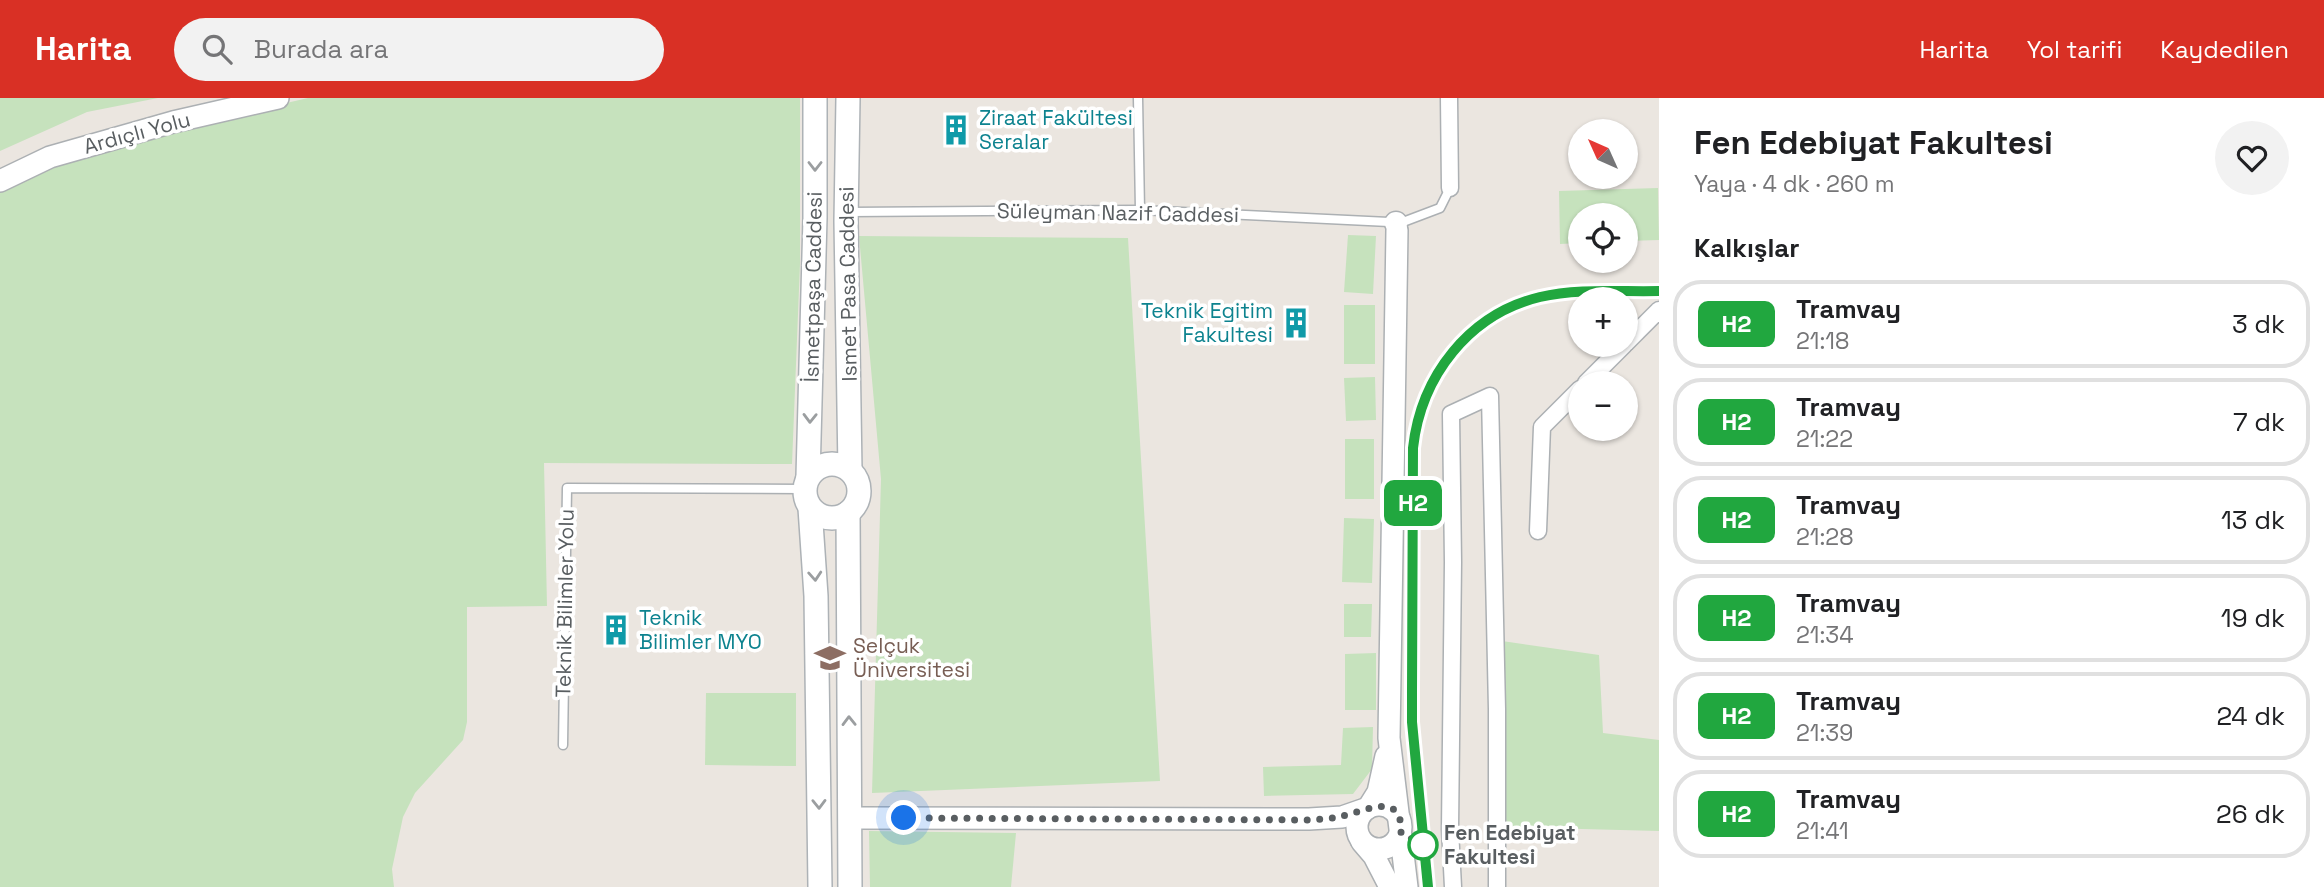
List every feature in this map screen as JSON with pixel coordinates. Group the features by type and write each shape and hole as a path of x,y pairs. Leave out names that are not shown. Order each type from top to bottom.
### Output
{"main road":[{"name":"İsmetpaşa Caddesi","path":"816,98 807,491 816,596 820,887"},
{"name":"Ismet Pasa Caddesi","path":"848,98 846,212 850,470"},
{"path":"823,464 842,465 850,470 859,487 859,497 848,513 841,517 824,518 807,491 823,464"},
{"path":"848,513 850,887"}],"street":[{"name":"Ardıçlı Yolu","path":"0,181 50,157 173,122 278,98"},
{"path":"1449,98 1450,188"},
{"path":"1396,225 1389,738 1407,887"},
{"path":"1638,331 1659,310"},
{"path":"1598,371 1612,357"},
{"path":"1453,887 1450,829 1453,562 1451,414 1490,396 1497,709 1497,887"},
{"path":"1538,531 1542,427 1568,401"},
{"path":"1389,738 1378,792 1357,825 1358,832 1390,887"},
{"path":"850,818 1308,820 1342,817 1382,805 1389,807 1399,818 1401,833 1392,845 1378,849 1327,824 1308,820"}],"lane":[{"path":"1138,98 1140,210"},
{"path":"1396,225 1440,208 1450,188"},
{"name":"Süleyman Nazif Caddesi","path":"846,212 1140,210 1396,225"},
{"name":"Teknik Bilimler Yolu","path":"563,745 567,488 807,491"}],"green space":[{"path":"0,98 158,98 87,112 0,151"},
{"path":"308,98 800,98 800,264 792,464 544,463 547,606 467,607 467,722 463,740 415,793 403,817 392,869 394,887 0,887 0,192 36,174 112,146"},
{"path":"1658,188 1659,240 1638,241 1638,203 1568,203 1568,244 1560,244 1559,191"},
{"path":"1348,235 1376,236 1373,294 1344,292"},
{"path":"859,236 1128,238 1160,781 872,793 881,479"},
{"path":"1344,305 1375,305 1375,364 1344,364"},
{"path":"1375,377 1376,420 1346,421 1344,378"},
{"path":"1345,439 1374,439 1374,499 1345,499"},
{"path":"1344,518 1374,519 1372,583 1342,582"},
{"path":"1344,604 1372,604 1371,637 1344,637"},
{"path":"1502,641 1599,655 1603,733 1659,740 1659,831 1505,827"},
{"path":"1376,653 1376,710 1345,710 1345,654"},
{"path":"706,693 796,693 796,766 705,765"},
{"path":"1373,727 1372,769 1353,794 1264,796 1263,767 1341,765 1343,728"},
{"path":"869,831 1016,833 1011,887 870,887"}],"tram line":[{"path":"1428,887 1412,722 1413,448 1426,396 1438,373 1471,333 1515,305 1569,292 1659,291"},
{"name":"H2","path":"1428,887 1412,722 1413,448 1426,395 1454,350 1471,332 1505,310 1538,298 1566,293 1659,291"}],"place":[{"name":"Ziraat Fakültesi Seralar","path":"956,130"},
{"name":"Teknik Egitim Fakultesi","path":"1296,323"},
{"name":"Teknik Bilimler MYO","path":"616,630"},
{"name":"Selçuk Üniversitesi","path":"830,658"},
{"name":"Fen Edebiyat Fakultesi","path":"1423,845"}],"route":[{"path":"904,818 1308,820 1342,817 1382,805 1395,812 1399,818 1401,833 1423,845"}]}
